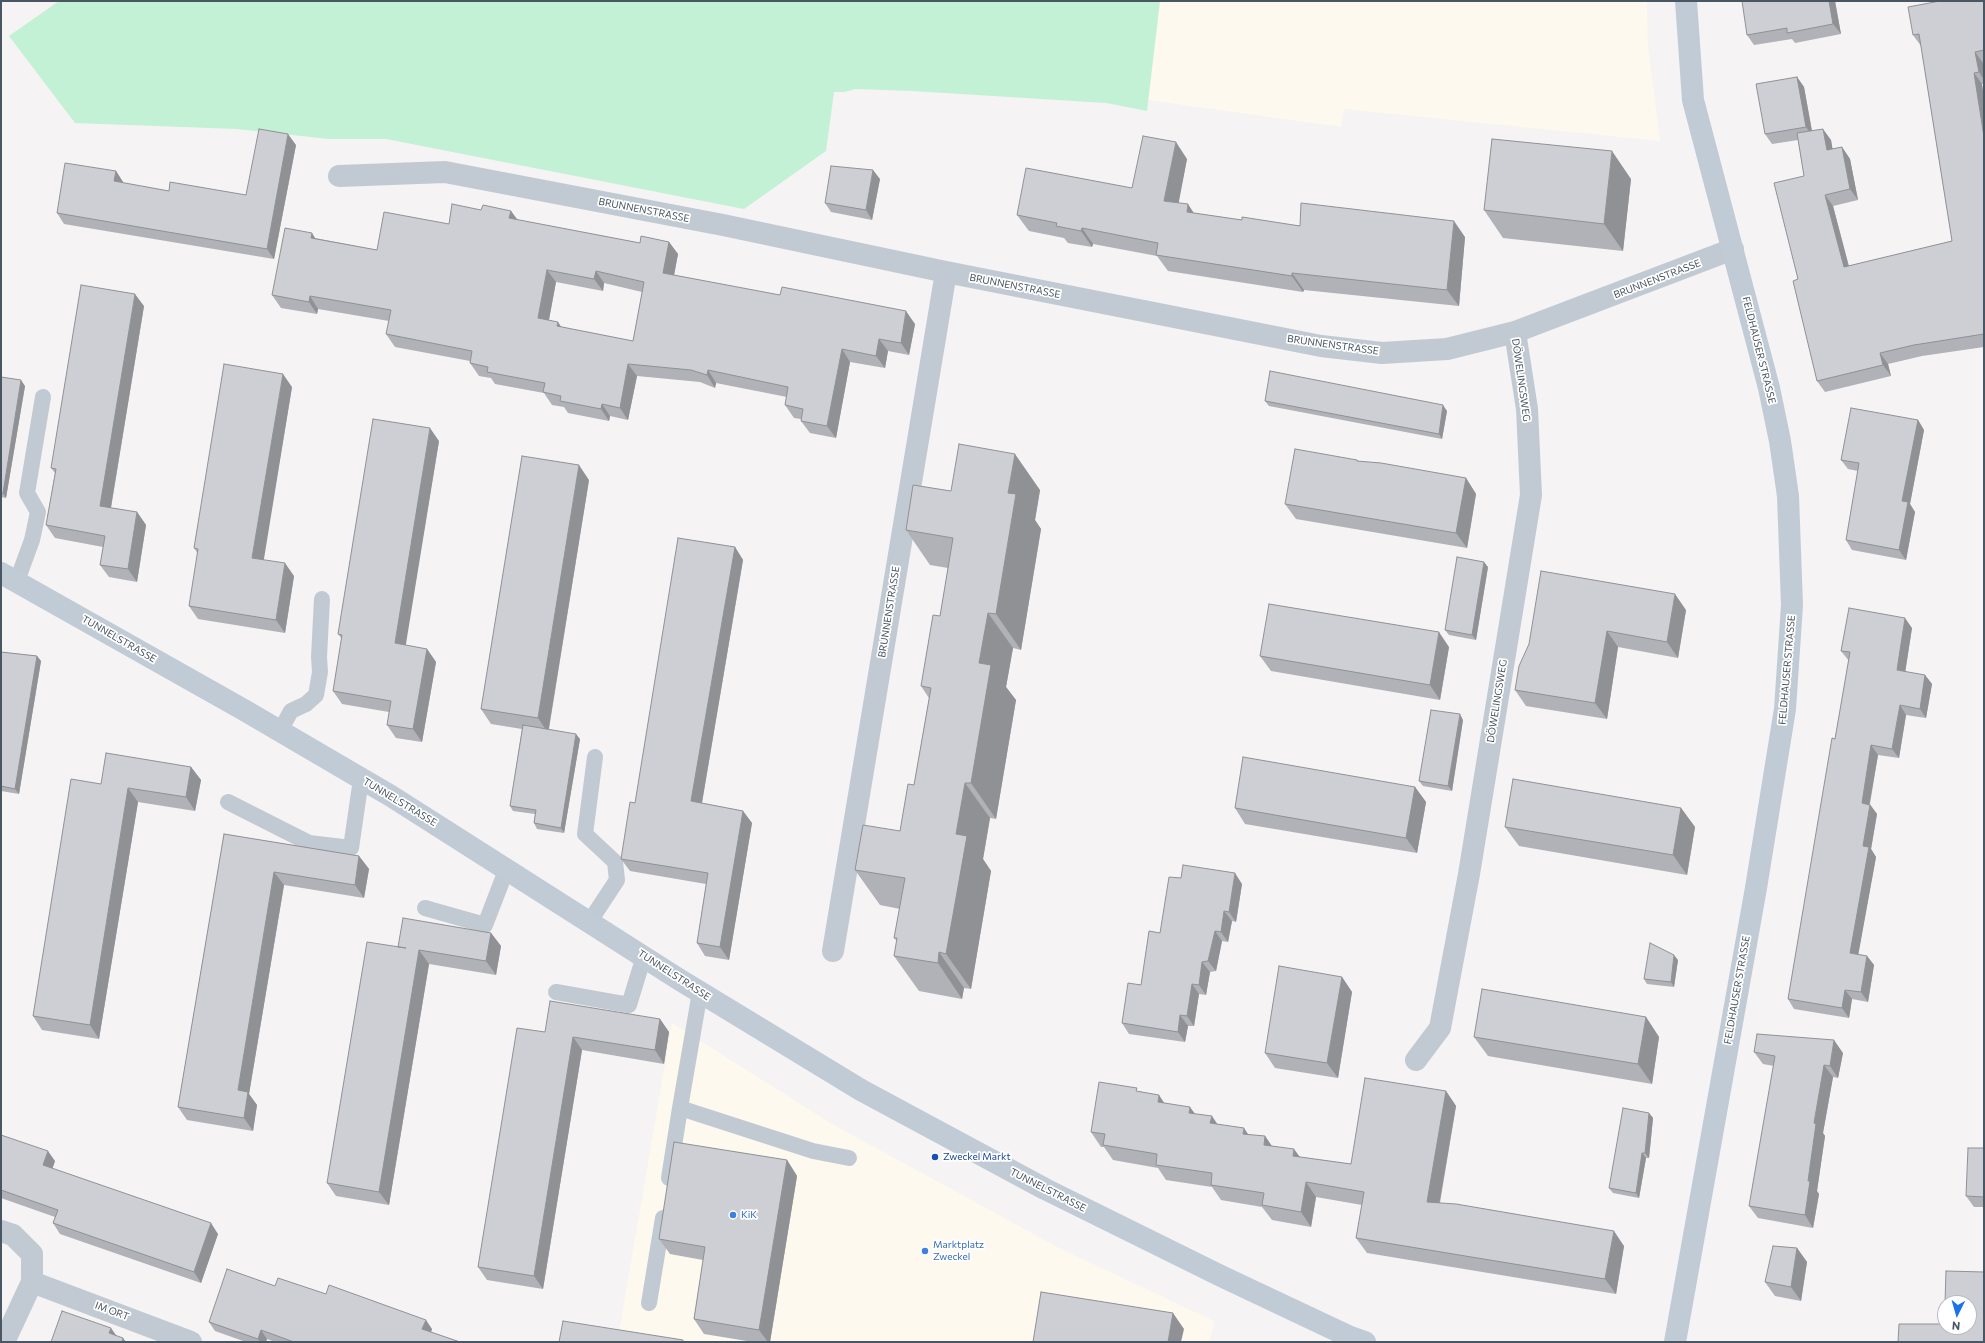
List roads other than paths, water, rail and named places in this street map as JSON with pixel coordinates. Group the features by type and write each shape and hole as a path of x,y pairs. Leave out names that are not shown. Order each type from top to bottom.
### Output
{"street":[{"name":"FELDHAUSER STRASSE","path":"1675,1342 1757,880 1785,709 1790,656 1792,605 1788,496 1782,449 1769,388 1693,100 1686,1"},
{"name":"BRUNNENSTRASSE","path":"339,176 445,172 723,225 946,272 1321,346 1375,352 1447,349 1515,332 1733,249"},
{"name":"BRUNNENSTRASSE","path":"833,952 946,272"},
{"name":"DÖWELINGSWEG","path":"1416,1060 1440,1028 1469,874 1531,495 1527,409 1515,332"},
{"name":"TUNNELSTRASSE","path":"9,577 280,731 451,832 700,992 861,1090 1021,1177 1221,1276 1348,1336 1365,1342"},
{"path":"1,1231 13,1235 32,1254 32,1282 4,1342"},
{"name":"IM ORT","path":"32,1282 191,1342"}],"lane":[{"path":"9,577 32,540 38,512 27,492 43,397"},
{"path":"280,731 291,711 306,704 316,695 320,672 319,657 322,599"},
{"path":"590,921 617,880 615,862 585,834 595,758"},
{"path":"228,802 309,843 351,848 361,778"},
{"path":"425,908 485,925 507,868"},
{"path":"556,992 629,1005 644,956"},
{"path":"650,1303 680,1108 700,992"},
{"path":"680,1108 813,1151 849,1158"}],"place":[{"name":"Zweckel Markt","path":"935,1157"},
{"name":"KiK","path":"733,1215"},
{"name":"Marktplatz Zweckel","path":"925,1251"}]}
